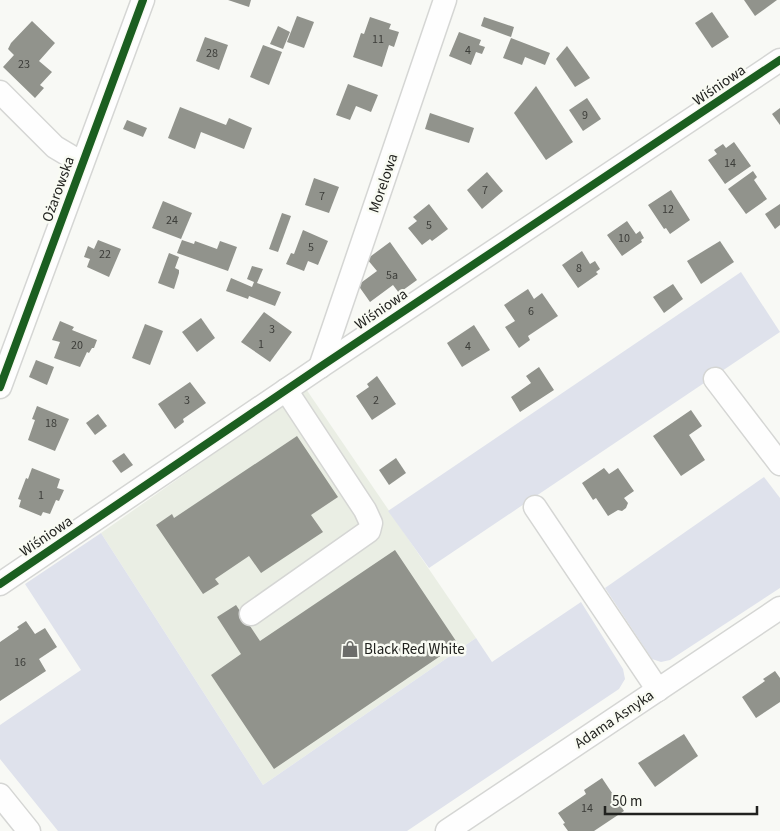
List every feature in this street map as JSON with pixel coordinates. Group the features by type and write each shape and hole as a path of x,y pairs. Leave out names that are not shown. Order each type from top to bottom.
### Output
{"street":[{"name":"Ożarowska","path":"0,387 143,0"},
{"name":"Morelowa","path":"320,367 445,0"},
{"name":"Wiśniowa","path":"0,584 320,367 780,60"},
{"path":"0,92 55,147 82,163"},
{"path":"715,379 780,464"},
{"path":"251,614 369,531 370,523 365,510 286,390"},
{"path":"535,507 658,690"},
{"name":"Adama Asnyka","path":"447,831 780,608"},
{"path":"0,795 29,831"}],"shaded area":[{"path":"741,272 780,332 429,568 388,511"},
{"path":"306,389 476,638 263,785 101,533"},
{"path":"764,477 780,498 780,588 670,660 661,662 652,659 605,588"},
{"path":"101,533 263,785 476,638 492,662 581,602 623,669 625,679 619,689 407,831 58,831 0,759 0,725 81,670 25,584"}],"building":[{"path":"228,0 251,0 249,7"},
{"path":"744,0 777,0 755,16"},
{"path":"712,12 729,37 712,48 695,23"},
{"path":"297,16 314,22 304,48 287,42"},
{"path":"370,17 391,24 389,29 399,32 394,47 389,45 382,67 353,57 361,33 364,34"},
{"path":"484,17 514,27 511,37 481,26"},
{"path":"32,21 55,43 39,61 52,72 40,85 44,88 35,98 3,67 14,55 8,49 11,43"},
{"path":"278,26 290,32 283,49 270,44"},
{"path":"459,32 481,40 479,45 485,47 482,54 476,52 471,65 449,56"},
{"path":"205,37 228,45 219,70 196,61"},
{"path":"511,38 550,53 545,65 525,57 522,65 503,58"},
{"path":"263,45 282,52 269,85 250,77"},
{"path":"567,46 590,78 575,87 556,59"},
{"path":"348,84 378,95 371,112 356,106 350,120 336,115"},
{"path":"536,86 573,142 546,160 514,113"},
{"path":"587,98 601,119 583,131 569,110"},
{"path":"180,107 226,125 229,118 252,128 244,149 201,132 195,149 168,138"},
{"path":"780,108 780,125 772,114"},
{"path":"430,113 474,128 469,143 425,129"},
{"path":"127,120 147,128 143,137 123,129"},
{"path":"734,142 751,166 725,184 708,160 717,154 714,150 723,144 726,148"},
{"path":"753,171 757,177 754,180 767,199 746,214 728,189"},
{"path":"487,172 503,191 482,209 467,190"},
{"path":"314,178 339,187 329,213 305,205"},
{"path":"671,190 690,220 670,234 666,228 664,229 648,205"},
{"path":"163,201 192,213 181,239 152,228"},
{"path":"429,204 448,229 432,241 430,239 422,245 408,228 417,221 413,217"},
{"path":"780,204 780,225 775,229 765,214"},
{"path":"282,213 291,216 278,252 269,249"},
{"path":"627,221 636,234 640,231 644,238 641,240 642,242 622,256 607,235"},
{"path":"303,230 328,241 318,265 308,261 304,271 286,264 291,253 294,254"},
{"path":"98,240 121,249 109,277 87,267 90,259 84,257 88,246 94,249"},
{"path":"182,240 194,244 195,241 217,249 220,241 237,247 228,271 177,253"},
{"path":"720,241 734,262 701,284 687,261"},
{"path":"390,242 417,280 399,293 393,285 370,302 358,285 377,271 367,259"},
{"path":"582,251 590,264 595,261 600,269 596,272 598,274 578,288 562,265"},
{"path":"169,253 179,257 175,268 179,270 179,273 174,289 158,283"},
{"path":"252,266 263,269 257,283 281,292 275,306 249,296 248,299 226,291 231,278 252,287 254,282 247,279"},
{"path":"673,284 683,299 664,313 653,297"},
{"path":"528,289 534,299 542,293 558,316 528,336 530,340 519,348 505,327 515,321 504,305"},
{"path":"264,312 292,332 270,362 241,342"},
{"path":"201,318 215,338 197,352 182,332"},
{"path":"60,321 74,327 72,330 97,340 94,348 89,353 87,352 80,367 54,358 60,342 52,340"},
{"path":"145,324 163,331 150,365 132,358"},
{"path":"474,325 490,350 462,367 447,343"},
{"path":"36,360 54,367 47,385 29,377"},
{"path":"539,367 554,390 520,412 511,397 531,383 526,376"},
{"path":"377,376 396,404 372,420 356,396 369,387 367,384"},
{"path":"190,382 206,403 183,419 184,422 175,429 158,404"},
{"path":"37,406 69,419 55,451 28,440 35,420 32,419"},
{"path":"691,410 702,426 689,435 705,460 681,476 653,436"},
{"path":"98,414 107,426 95,435 86,423"},
{"path":"297,436 338,497 311,515 323,532 261,573 249,556 215,579 219,584 203,594 156,525 172,514 174,518"},
{"path":"124,453 133,465 121,473 112,461"},
{"path":"396,458 406,473 389,485 379,470"},
{"path":"32,468 60,479 57,488 64,490 59,501 56,500 50,514 43,512 41,516 19,507 21,500 18,499"},
{"path":"604,468 609,474 618,468 634,491 624,498 628,503 626,508 608,516 596,498 593,500 582,483"},
{"name":"Black Red White","path":"395,550 458,644 274,769 211,675 241,654 217,617 236,605 260,641"},
{"path":"26,621 35,634 45,628 57,647 39,659 46,671 0,701 0,642 19,629 17,627"},
{"path":"775,671 780,678 780,702 756,718 742,697 765,681 763,679"},
{"path":"684,734 698,756 655,787 638,763"},
{"path":"602,778 624,811 594,831 568,831 558,813 586,794 584,790"}],"cycle path":[{"path":"0,387 143,0"},
{"path":"0,584 320,367 780,60"}],"place":[{"name":"Black Red White","path":"350,649"}]}
